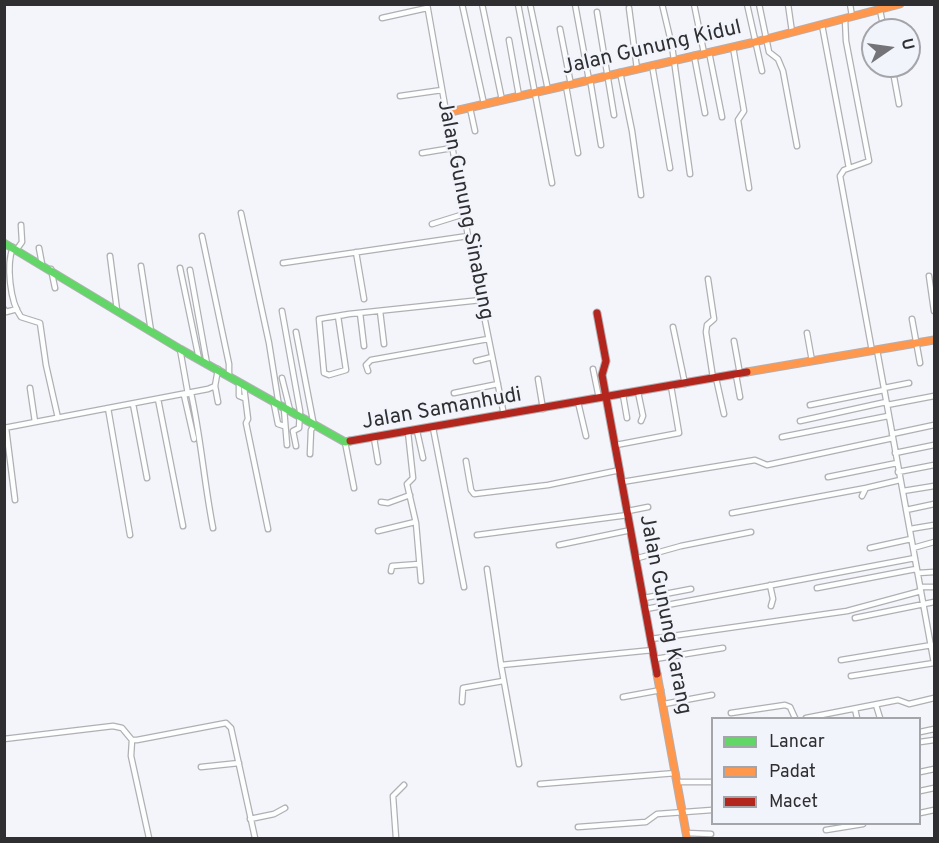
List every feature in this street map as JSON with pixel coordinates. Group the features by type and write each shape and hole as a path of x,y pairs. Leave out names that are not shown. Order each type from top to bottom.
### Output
{"street":[{"path":"462,4 484,104"},
{"path":"482,4 502,100"},
{"path":"518,4 552,183"},
{"path":"530,4 548,90"},
{"path":"575,4 601,145"},
{"path":"662,4 674,60 690,174"},
{"path":"694,4 722,117"},
{"path":"747,4 762,71"},
{"path":"759,4 769,52 778,59 783,70 797,146"},
{"path":"788,4 792,32"},
{"path":"850,4 846,41 869,159 866,164 841,172 840,179 884,389 923,604 933,644 934,663 851,676"},
{"name":"Jalan Gunung Kidul","path":"446,113 755,42 849,18 869,8 880,10 900,4"},
{"path":"382,18 427,6"},
{"name":"Jalan Gunung Sinabung","path":"427,6 468,236 504,415"},
{"path":"629,8 637,69"},
{"path":"880,10 882,18"},
{"path":"597,12 614,115"},
{"path":"822,25 849,168"},
{"path":"560,29 578,153"},
{"path":"509,40 519,96"},
{"path":"733,46 744,111 738,120 749,188"},
{"path":"694,55 705,113"},
{"path":"652,65 670,168"},
{"path":"621,72 641,195"},
{"path":"894,78 899,104"},
{"path":"400,96 442,90"},
{"path":"470,108 475,131"},
{"path":"422,153 453,148"},
{"path":"241,213 282,408 287,445"},
{"path":"432,224 464,214"},
{"path":"21,225 22,242 10,256 17,309 21,317 40,323 46,365 58,417"},
{"path":"202,236 230,378"},
{"path":"283,263 468,236"},
{"name":"Jalan Samanhudi","path":"4,243 51,269 93,298 180,349 345,442 934,340"},
{"path":"39,248 42,264"},
{"path":"356,252 364,299"},
{"path":"110,256 117,310"},
{"path":"141,266 152,331"},
{"path":"180,268 199,359"},
{"path":"51,269 55,288"},
{"path":"190,270 207,364"},
{"path":"929,276 934,311"},
{"path":"708,279 714,319 707,325 706,332 714,378 724,414"},
{"path":"338,316 346,370 329,375 324,373 318,320 338,316 360,313 481,300"},
{"path":"4,309 6,312 17,309"},
{"path":"282,311 301,418 299,428 293,430 296,446"},
{"path":"380,311 384,344"},
{"path":"360,313 364,346"},
{"name":"Jalan Gunung Karang","path":"597,313 606,361 602,375 603,398 616,445 638,558 687,836"},
{"path":"912,319 920,363"},
{"path":"673,327 684,384"},
{"path":"296,332 314,426 311,430 310,454"},
{"path":"807,333 812,361"},
{"path":"368,371 366,365 371,360 488,339"},
{"path":"734,340 740,397"},
{"path":"180,349 194,439"},
{"path":"476,361 492,357"},
{"path":"218,369 215,386 218,402"},
{"path":"593,369 603,398"},
{"path":"282,378 282,408 278,424 285,426"},
{"path":"538,379 543,409"},
{"path":"810,405 909,383"},
{"path":"454,393 498,384"},
{"path":"242,385 248,419 246,423 268,529"},
{"path":"15,500 5,428 188,394 215,386"},
{"path":"616,445 679,433 671,386"},
{"path":"30,388 35,422"},
{"path":"638,392 643,416 641,421"},
{"path":"188,394 201,438 202,470 213,528"},
{"path":"623,395 627,418"},
{"path":"800,421 934,396"},
{"path":"158,399 183,526"},
{"path":"578,402 585,436"},
{"path":"133,404 147,478"},
{"path":"108,408 130,535"},
{"path":"782,437 888,416"},
{"path":"622,482 756,460 767,465 934,425"},
{"path":"433,428 465,587"},
{"path":"417,431 423,458"},
{"path":"408,432 413,478 407,484 415,522 421,581"},
{"path":"374,438 378,462"},
{"path":"345,442 354,488"},
{"path":"895,453 934,445"},
{"path":"466,461 471,490 474,494 548,485 620,470"},
{"path":"828,477 897,463"},
{"path":"898,472 934,465"},
{"path":"732,513 900,480"},
{"path":"903,491 934,486"},
{"path":"862,496 866,488"},
{"path":"381,501 388,503 410,495"},
{"path":"906,510 934,504"},
{"path":"477,536 628,513 648,507"},
{"path":"378,531 415,522"},
{"path":"910,529 934,525"},
{"path":"559,544 631,530"},
{"path":"638,558 658,551 751,532"},
{"path":"870,548 911,539"},
{"path":"913,548 934,542"},
{"path":"646,609 915,558"},
{"path":"391,571 392,566 419,564"},
{"path":"487,569 503,681 519,764"},
{"path":"817,588 917,571 934,573"},
{"path":"770,585 773,599 771,606"},
{"path":"651,639 848,611 934,587"},
{"path":"644,598 691,589"},
{"path":"855,618 934,602"},
{"path":"841,660 933,644"},
{"path":"656,659 723,648"},
{"path":"501,665 653,650"},
{"path":"462,702 463,688 503,681"},
{"path":"623,696 661,690"},
{"path":"664,704 712,695"},
{"path":"822,717 837,716 855,709 902,700 909,704 934,698"},
{"path":"731,713 785,705 790,707 795,717"},
{"path":"876,705 880,717"},
{"path":"855,709 857,717"},
{"path":"132,740 226,723 231,728 255,838"},
{"path":"4,739 117,726 122,728 132,740 131,756 149,838"},
{"path":"201,767 239,763"},
{"path":"540,784 676,773"},
{"path":"677,782 711,782"},
{"path":"396,838 393,796 404,785"},
{"path":"250,819 274,814 285,808"},
{"path":"578,827 646,822 657,814 711,810"},
{"path":"826,830 857,825"},
{"path":"687,836 711,834"}],"traffic: fast":[{"path":"4,243 180,349 345,442 350,441"}],"traffic: slow":[{"path":"446,113 755,42 900,4"},
{"path":"747,372 934,340"},
{"path":"657,674 687,838"}],"traffic: jam":[{"path":"597,313 606,361 602,375 657,674"},
{"path":"350,441 747,372"}]}
